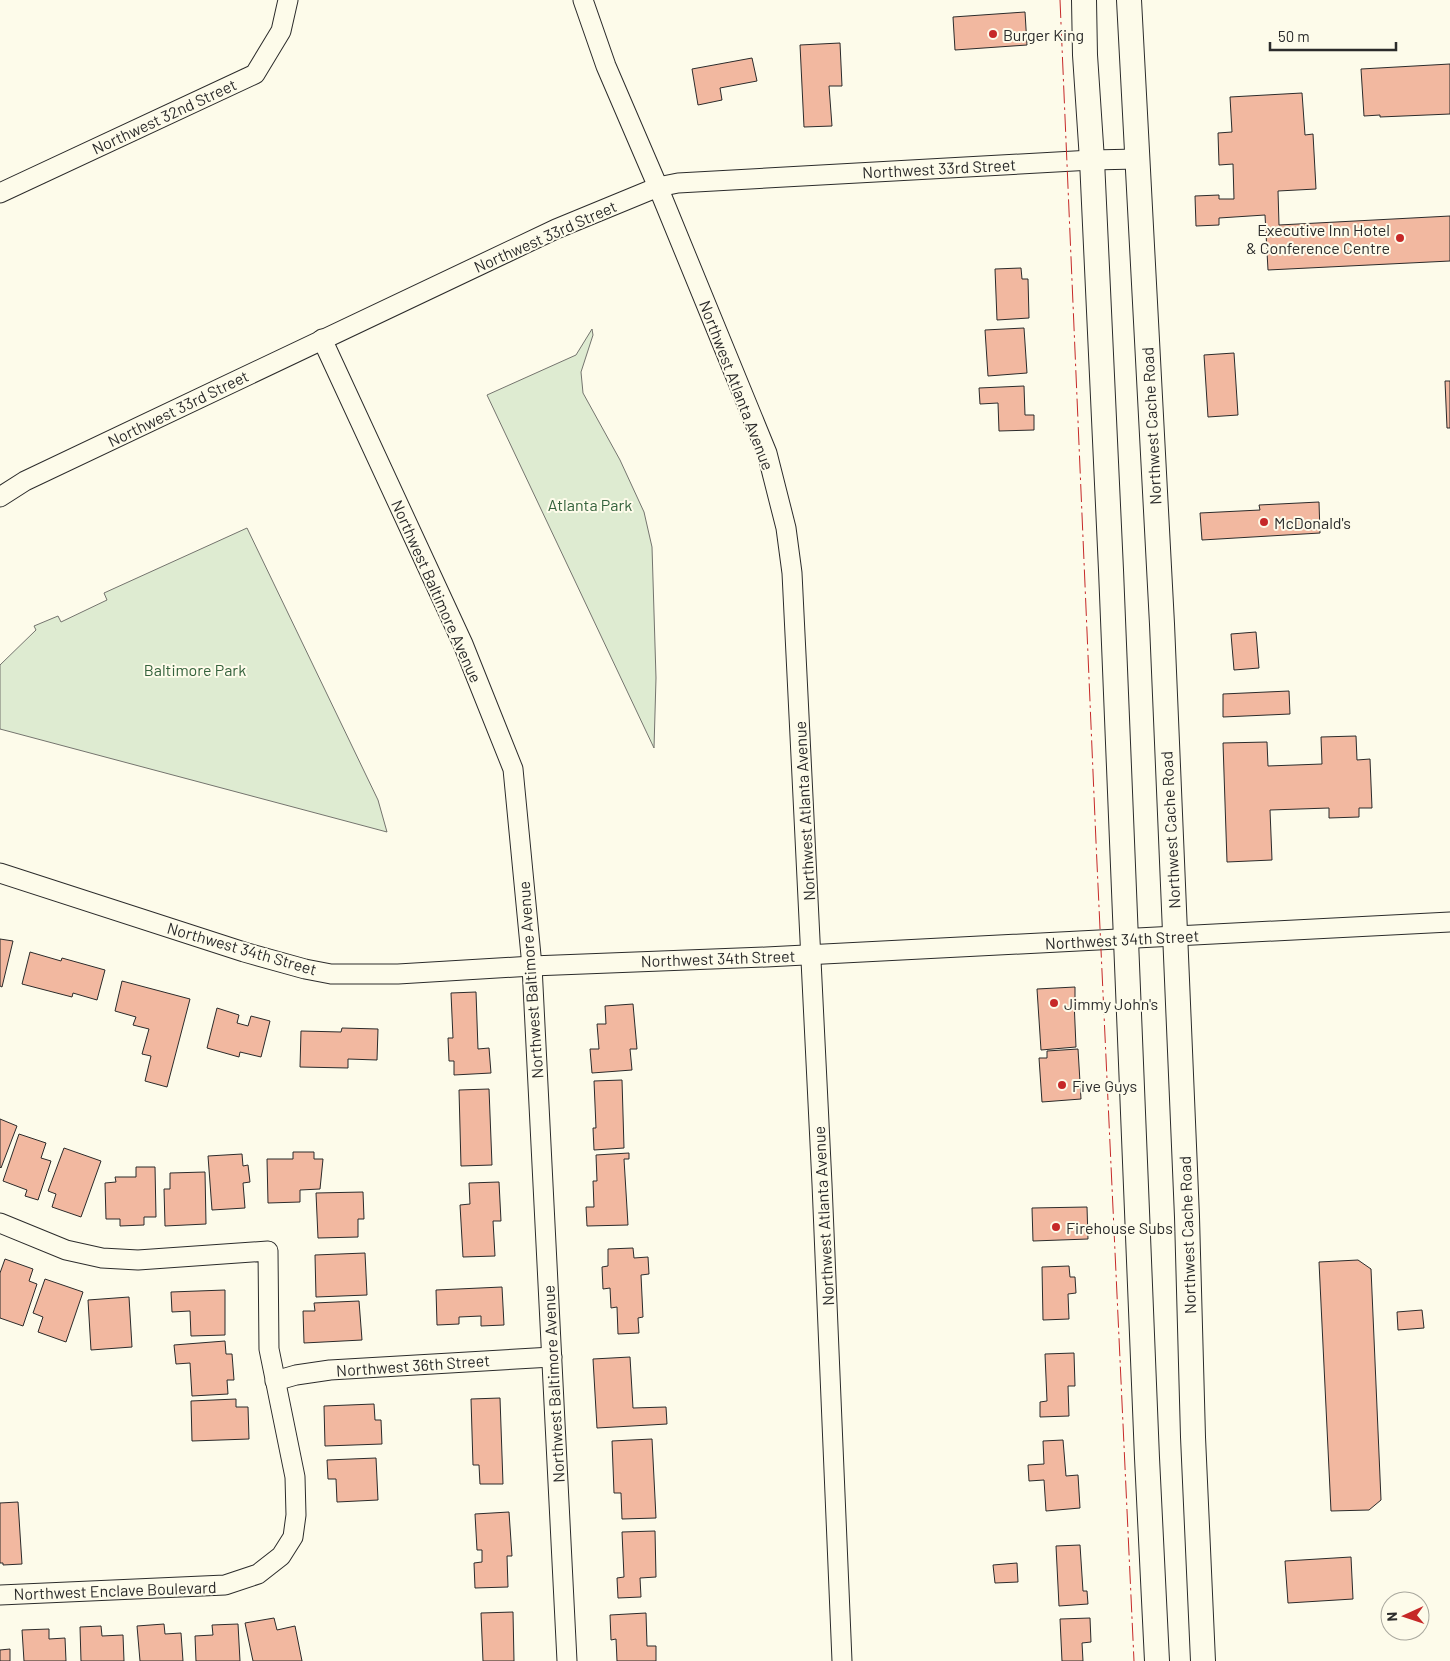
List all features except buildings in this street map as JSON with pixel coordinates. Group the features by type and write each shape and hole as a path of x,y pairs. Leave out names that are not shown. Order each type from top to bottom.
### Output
{"main road":[{"path":"1084,0 1157,1661"},
{"name":"Northwest Cache Road","path":"1129,0 1162,624 1203,1661"}],"street":[{"name":"Northwest 32nd Street","path":"0,193 255,74 281,31 288,0"},
{"name":"Northwest Atlanta Avenue","path":"583,0 606,66 658,187 767,453 786,528 792,572 842,1661"},
{"name":"Northwest 33rd Street","path":"0,497 25,482 556,229 658,187 678,183 1138,159"},
{"name":"Northwest Baltimore Avenue","path":"322,340 463,644 513,769 532,966 567,1661"},
{"name":"Northwest 34th Street","path":"0,873 244,952 305,969 331,974 398,974 532,966 766,957 1450,922"},
{"path":"0,1223 66,1250 102,1258 138,1260 268,1251 269,1349 275,1381"},
{"name":"Northwest 36th Street","path":"275,1381 296,1375 330,1370 552,1357"},
{"name":"Northwest Enclave Boulevard","path":"0,1595 225,1585 258,1574 281,1556 292,1537 296,1516 295,1476 275,1381"}],"green space":[{"name":"Atlanta Park","path":"592,329 593,335 581,372 583,393 620,460 644,512 652,547 656,678 654,748 487,395 576,355"},
{"name":"Baltimore Park","path":"247,528 378,800 387,832 0,729 0,665 36,630 34,626 58,616 61,622 107,600 104,593"}],"power":[{"path":"1060,0 1096,842 1134,1661"}],"place":[{"name":"Burger King","path":"993,34"},
{"name":"Executive Inn Hotel & Conference Centre","path":"1400,238"},
{"name":"McDonald's","path":"1264,522"},
{"name":"Jimmy John's","path":"1054,1003"},
{"name":"Five Guys","path":"1062,1085"},
{"name":"Firehouse Subs","path":"1056,1227"}]}
